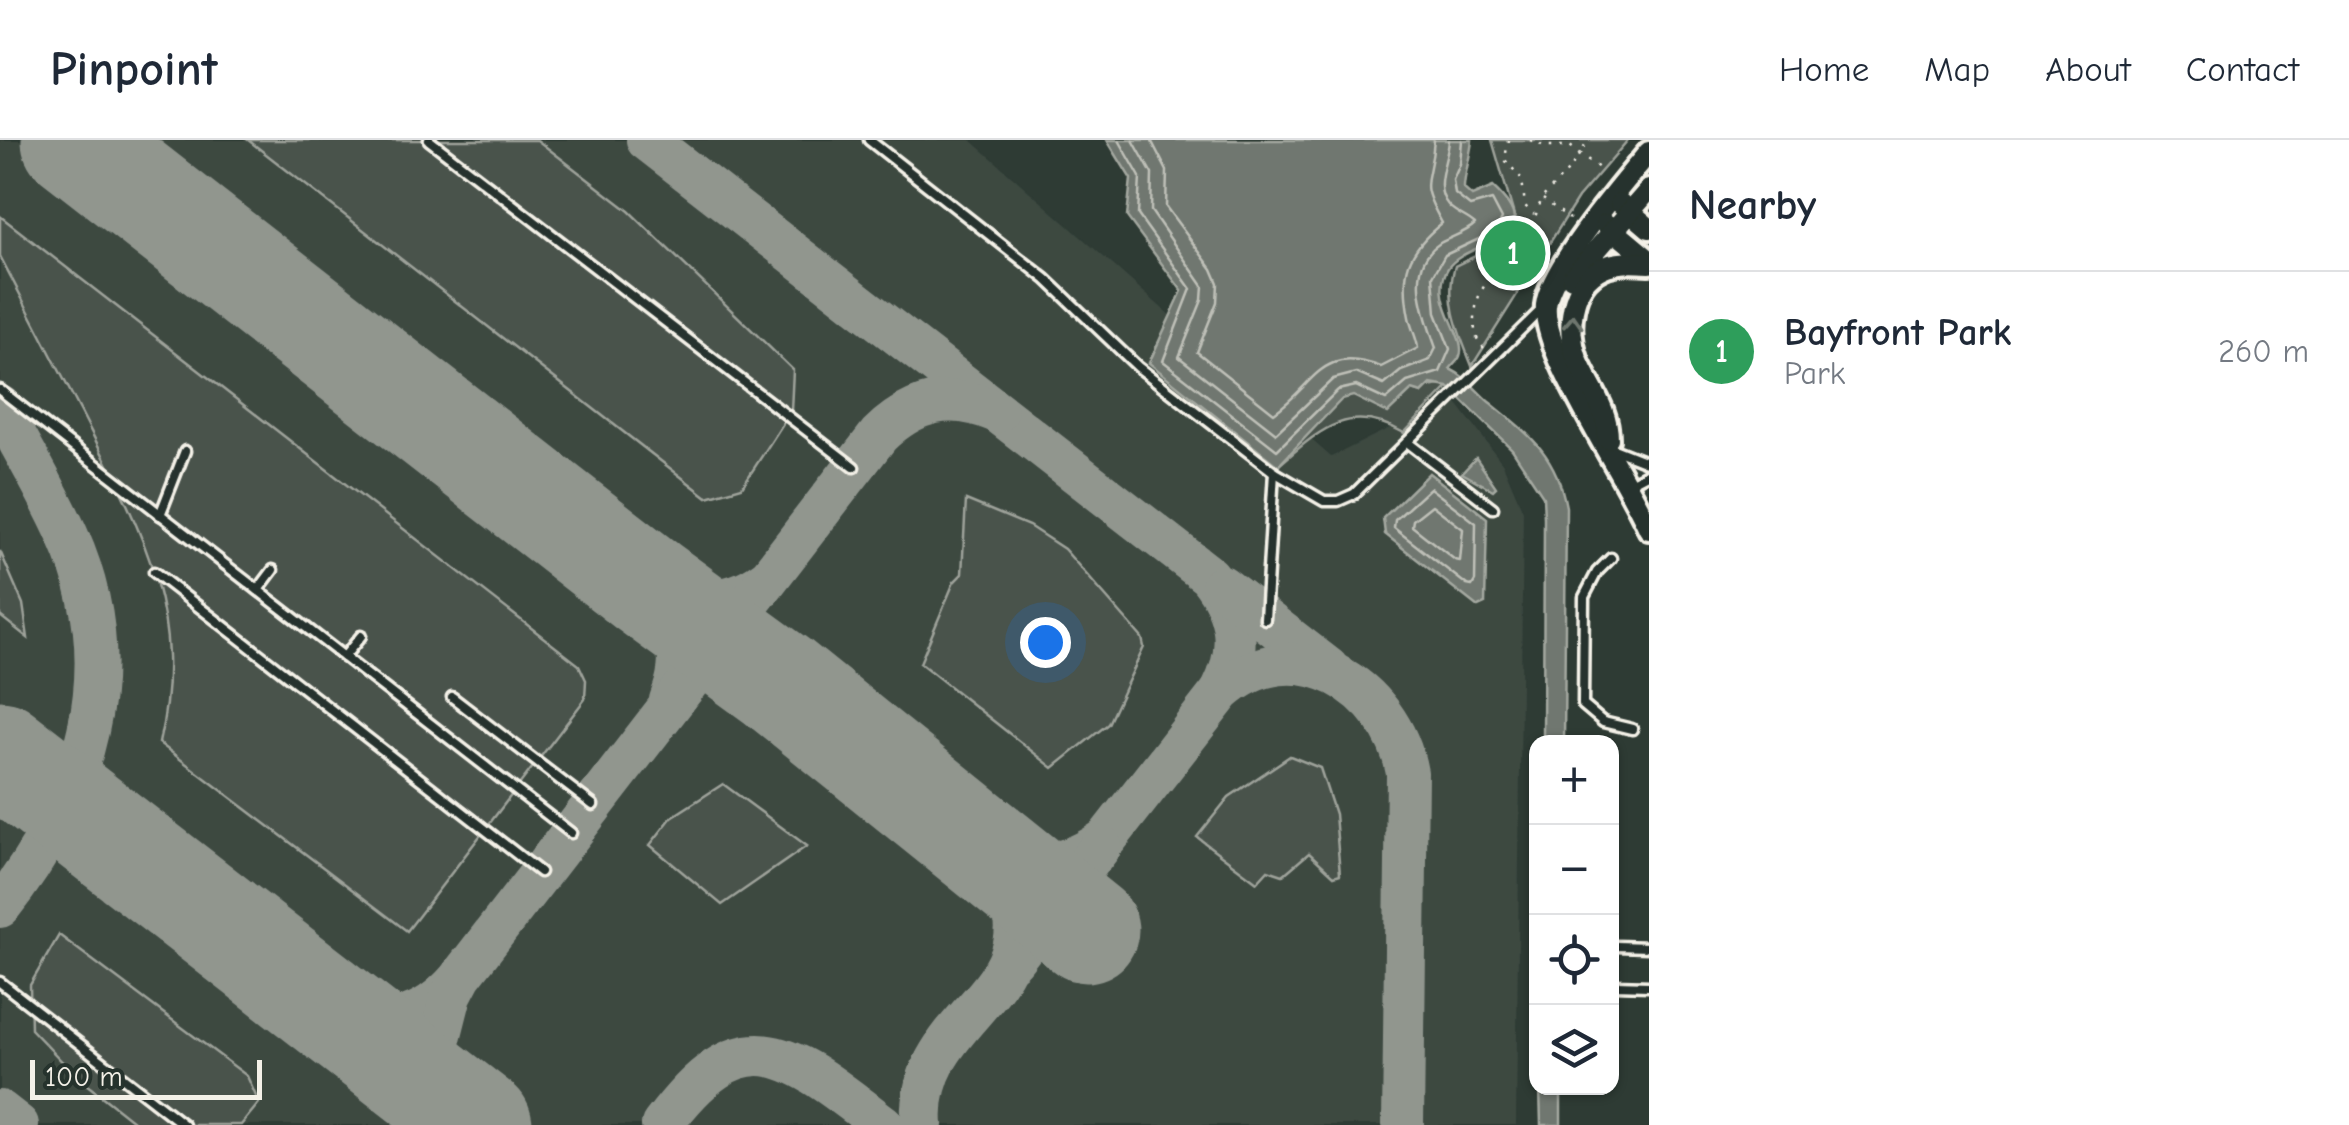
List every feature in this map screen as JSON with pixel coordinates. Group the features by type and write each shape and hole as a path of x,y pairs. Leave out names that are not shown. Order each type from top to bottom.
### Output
{"street":[{"path":"1649,152 1596,217 1554,282 1546,304 1548,328 1558,357 1649,529"},
{"path":"1546,304 1649,190"},
{"path":"1612,197 1649,228"},
{"path":"1596,217 1649,261"},
{"path":"1607,446 1605,415 1574,347 1572,309 1593,274 1619,263 1649,261"}],"lane":[{"path":"429,140 854,467"},
{"path":"868,140 1046,278 1138,367 1274,472 1324,501 1338,501 1354,494 1546,304"},
{"path":"0,390 571,833"},
{"path":"1407,442 1493,508"},
{"path":"1607,446 1649,463"},
{"path":"160,515 184,451"},
{"path":"1265,619 1274,472"},
{"path":"1628,484 1649,473"},
{"path":"1611,558 1597,572 1584,597 1584,705 1603,722 1632,729"},
{"path":"258,590 273,570"},
{"path":"154,572 540,872"},
{"path":"344,657 360,636"},
{"path":"452,697 592,804"},
{"path":"1619,946 1649,947"},
{"path":"0,982 184,1125"},
{"path":"1619,985 1649,986"}],"path":[{"path":"1508,140 1505,160 1522,179 1525,206 1536,215"},
{"path":"1530,140 1544,146 1570,146 1604,172"},
{"path":"1485,349 1477,341 1474,329 1476,301 1488,279 1520,258 1542,198 1572,168 1588,140"},
{"path":"1542,198 1570,219"}],"shaded area":[{"path":"0,140 971,140 1331,457 1452,397 1503,464 1523,511 1516,1125 0,1125"},
{"path":"248,140 537,140 629,211 793,370 791,411 742,487 707,497"},
{"path":"1492,140 1628,140 1578,198 1472,366 1452,304 1455,266 1506,241 1516,222"},
{"path":"0,216 579,665 586,680 585,699 407,931 159,743 167,697 168,654 154,574 124,498 0,256"},
{"path":"1428,387 1448,387 1404,433 1384,424 1350,420 1321,432 1278,466 1239,434 1338,388 1422,393"},
{"path":"966,500 1029,526 1064,549 1142,638 1144,647 1108,724 1053,768 920,663 954,582 962,574"},
{"path":"0,551 23,604 28,638 0,616"},
{"path":"1290,756 1320,768 1335,814 1340,874 1334,876 1309,853 1283,875 1268,870 1257,882 1197,837 1229,797"},
{"path":"723,784 807,846 722,905 650,845 672,817"},
{"path":"59,935 247,1076 259,1103 241,1125 138,1125 76,1076 31,1029 30,985"}],"water":[{"path":"1107,140 1472,140 1464,189 1472,196 1493,187 1509,205 1514,219 1500,237 1458,258 1448,268 1443,280 1445,305 1461,348 1450,369 1538,445 1561,488 1566,507 1564,735 1543,735 1543,496 1512,449 1448,387 1431,384 1422,393 1412,390 1388,413 1353,396 1342,399 1278,466 1149,363 1182,291 1127,217 1131,179"},
{"path":"1476,458 1496,487 1493,490 1462,473"},
{"path":"1429,473 1487,518 1485,604 1478,607 1385,534 1383,518"},
{"path":"1540,1095 1561,1095 1561,1125 1541,1125"}],"taxiway":[{"path":"647,140 1209,576 1226,604 1234,632 1232,661 1221,692"},
{"path":"418,1125 451,995 461,976 879,435 906,414 934,403 964,402 997,412"},
{"path":"0,406 60,519 86,585 94,635 95,683 88,731 55,822 0,907"},
{"path":"648,587 679,597 708,600 737,595 765,580"},
{"path":"1222,586 1328,668"},
{"path":"648,587 672,628 679,654 670,700"},
{"path":"989,852 1037,862 1077,856 1107,838 1221,692 1250,673 1279,664 1308,666 1336,675 1361,692 1382,715 1398,742 1407,773 1403,1125"},
{"path":"1013,960 1101,846"},
{"path":"922,1125 926,1084 941,1051 1005,969 1015,937 1012,899 989,852"},
{"path":"331,1006 368,1018 401,1018 430,1005 459,979"},
{"path":"321,1002 395,1069 413,1104 415,1125"},
{"path":"662,1125 692,1089 719,1067 745,1056 769,1056 795,1064 883,1125"},
{"path":"0,1111 18,1125"}],"runway":[{"path":"74,140 648,587 777,681 1086,930"},
{"path":"0,753 480,1125"}],"place":[{"name":"Bayfront Park","path":"1513,253"}]}
